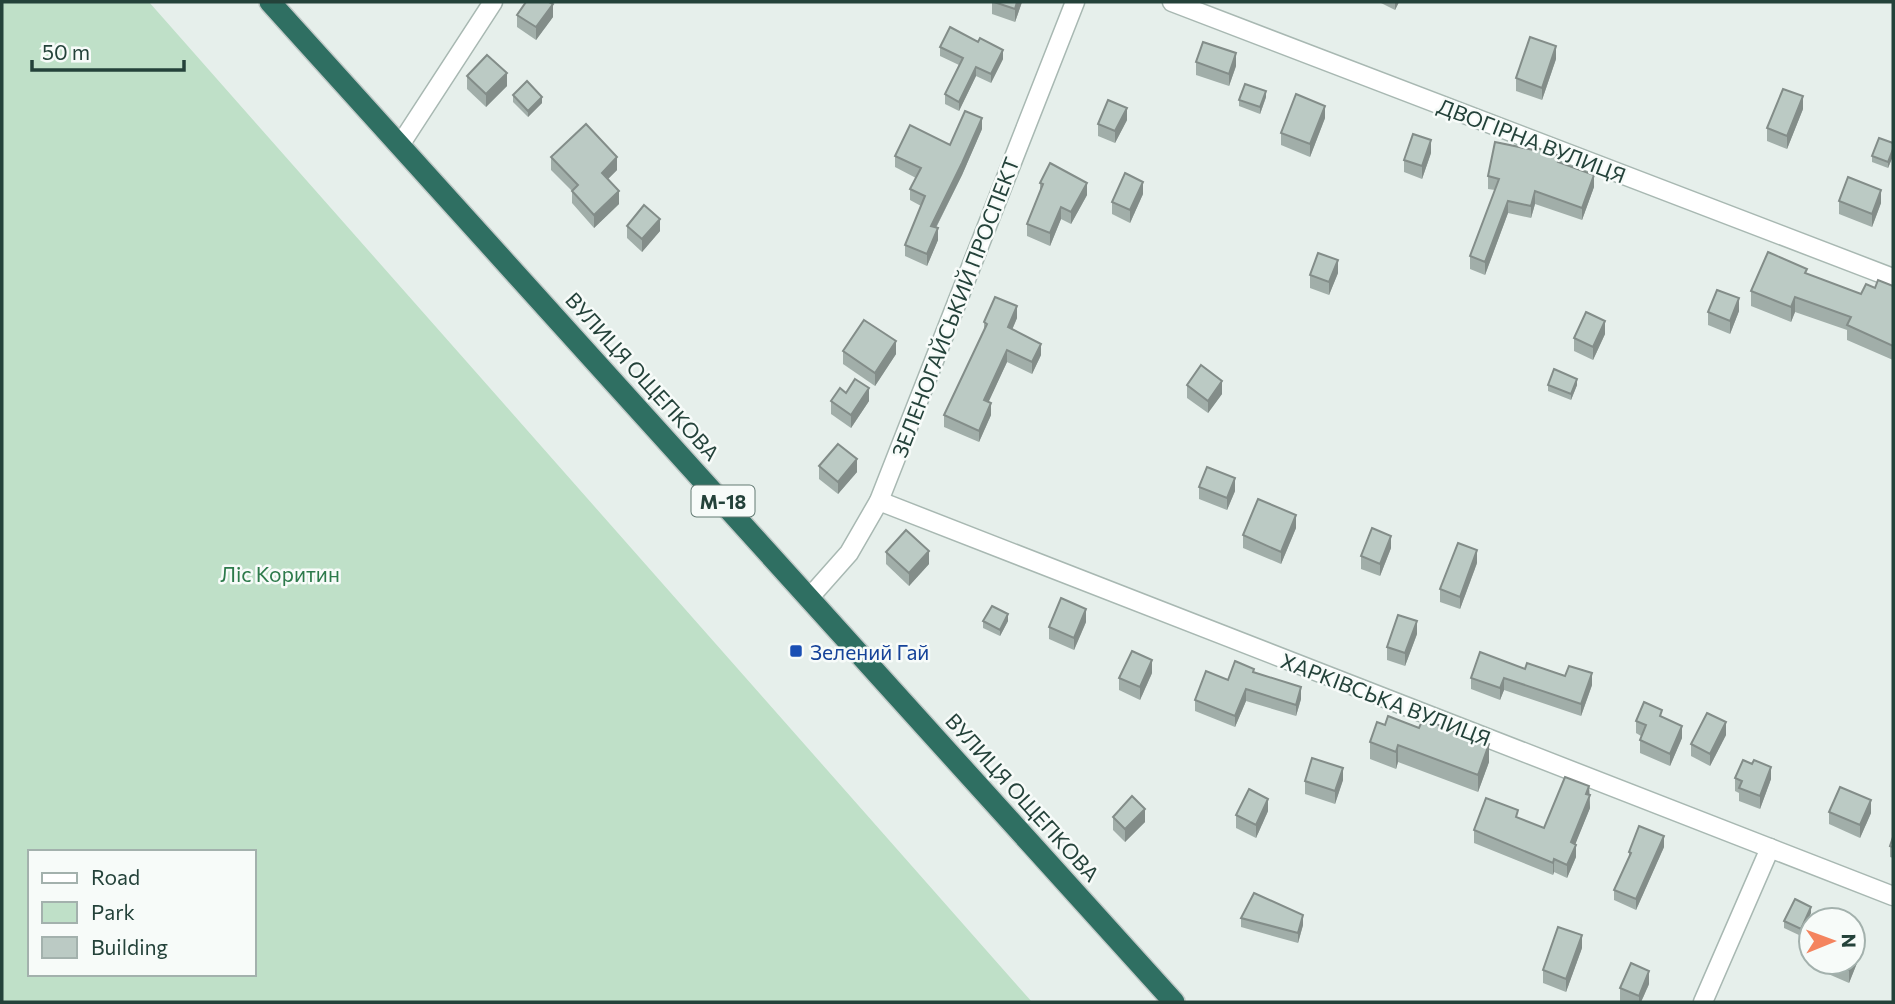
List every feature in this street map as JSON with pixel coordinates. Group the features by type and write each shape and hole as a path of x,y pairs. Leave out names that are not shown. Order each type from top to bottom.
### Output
{"highway":[{"name":"ВУЛИЦЯ ОЩЕПКОВА","path":"270,2 1174,1002"}],"street":[{"path":"400,145 493,2"},
{"name":"ЗЕЛЕНОГАЙСЬКИЙ ПРОСПЕКТ","path":"810,597 849,553 879,501 1074,2"},
{"name":"ДВОГІРНА ВУЛИЦЯ","path":"1171,2 1893,278"},
{"name":"ХАРКІВСЬКА ВУЛИЦЯ","path":"879,501 1893,896"},
{"path":"1703,1002 1770,848"}],"green space":[{"name":"Ліс Коритин","path":"2,2 149,2 1032,1002 2,1002"}],"building":[{"path":"526,2 553,4 536,27 517,15"},
{"path":"994,2 1017,2 1015,9"},
{"path":"950,27 978,42 980,38 1003,50 991,74 976,67 959,102 945,94 963,58 940,47"},
{"path":"1530,37 1556,46 1542,88 1516,78"},
{"path":"1203,42 1236,53 1229,74 1196,62"},
{"path":"487,55 507,73 486,94 467,76"},
{"path":"527,81 542,97 528,111 513,95"},
{"path":"1245,84 1266,91 1260,107 1239,100"},
{"path":"1783,89 1803,96 1787,136 1767,128"},
{"path":"1296,94 1325,106 1310,144 1281,133"},
{"path":"1108,100 1127,108 1115,131 1098,124"},
{"path":"965,111 982,118 931,226 938,228 927,254 905,245 925,196 910,189 921,168 895,156 910,125 950,145"},
{"path":"586,124 617,157 602,173 619,191 594,215 572,191 578,185 551,157"},
{"path":"1413,134 1431,140 1422,166 1404,160"},
{"path":"1879,138 1893,143 1888,162 1872,156"},
{"path":"1495,142 1534,150 1535,147 1560,156 1558,162 1594,175 1582,208 1535,191 1531,206 1508,201 1485,262 1470,256 1499,179 1488,176"},
{"path":"1050,163 1087,183 1071,212 1061,207 1050,233 1027,224 1043,184 1040,183"},
{"path":"1125,173 1143,182 1130,210 1112,202"},
{"path":"1848,177 1881,190 1872,214 1839,201"},
{"path":"644,205 660,219 642,239 627,226"},
{"path":"1768,252 1807,269 1805,273 1861,294 1866,284 1875,288 1878,280 1893,286 1893,346 1847,325 1851,317 1795,297 1791,307 1751,291"},
{"path":"1318,253 1338,260 1329,282 1310,275"},
{"path":"1717,290 1739,298 1730,321 1708,312"},
{"path":"995,297 1017,306 1008,327 1041,344 1032,362 1007,350 984,400 991,403 979,431 944,415 987,324 984,322"},
{"path":"1586,312 1605,321 1593,347 1574,338"},
{"path":"864,320 896,341 875,373 843,351"},
{"path":"1201,365 1222,381 1208,401 1187,385"},
{"path":"1554,369 1577,379 1571,394 1548,385"},
{"path":"855,379 869,388 851,415 831,401 840,388 846,393"},
{"path":"838,444 857,459 838,482 819,466"},
{"path":"1207,467 1235,478 1227,498 1199,487"},
{"path":"1258,499 1296,515 1281,552 1243,535"},
{"path":"1372,528 1391,536 1380,564 1361,556"},
{"path":"906,530 929,551 909,573 886,552"},
{"path":"1458,543 1477,550 1460,597 1440,589"},
{"path":"1061,598 1086,609 1074,638 1049,627"},
{"path":"992,606 1008,614 1000,630 983,621"},
{"path":"1398,615 1417,621 1405,653 1387,647"},
{"path":"1132,651 1152,660 1140,687 1119,678"},
{"path":"1480,652 1525,669 1527,663 1565,676 1569,666 1592,673 1581,704 1504,678 1500,688 1471,678"},
{"path":"1235,661 1254,669 1253,672 1301,687 1296,705 1246,689 1235,716 1195,700 1206,671 1228,680"},
{"path":"1644,702 1662,710 1660,716 1682,726 1670,754 1640,740 1646,725 1636,721"},
{"path":"1707,713 1726,722 1710,754 1691,744"},
{"path":"1388,716 1419,728 1423,719 1489,744 1478,775 1398,745 1396,752 1370,742 1377,722 1385,725"},
{"path":"1312,758 1343,768 1335,791 1305,781"},
{"path":"1743,760 1752,764 1754,760 1771,767 1760,796 1739,788 1742,781 1735,778"},
{"path":"1565,777 1589,786 1586,794 1590,795 1571,842 1576,845 1567,865 1554,859 1553,863 1474,830 1486,798 1518,810 1516,817 1544,828"},
{"path":"1840,787 1871,800 1860,825 1829,812"},
{"path":"1249,789 1268,799 1256,825 1236,815"},
{"path":"1132,796 1145,809 1125,829 1113,817"},
{"path":"1639,826 1664,836 1636,899 1614,890 1631,853 1629,852"},
{"path":"1254,893 1303,915 1298,933 1241,918"},
{"path":"1795,899 1809,906 1797,906 1797,927 1784,921"},
{"path":"1558,927 1582,935 1566,979 1543,970"},
{"path":"1631,963 1649,971 1639,996 1620,988"}],"place":[{"name":"Зелений Гай","path":"796,651"}]}
